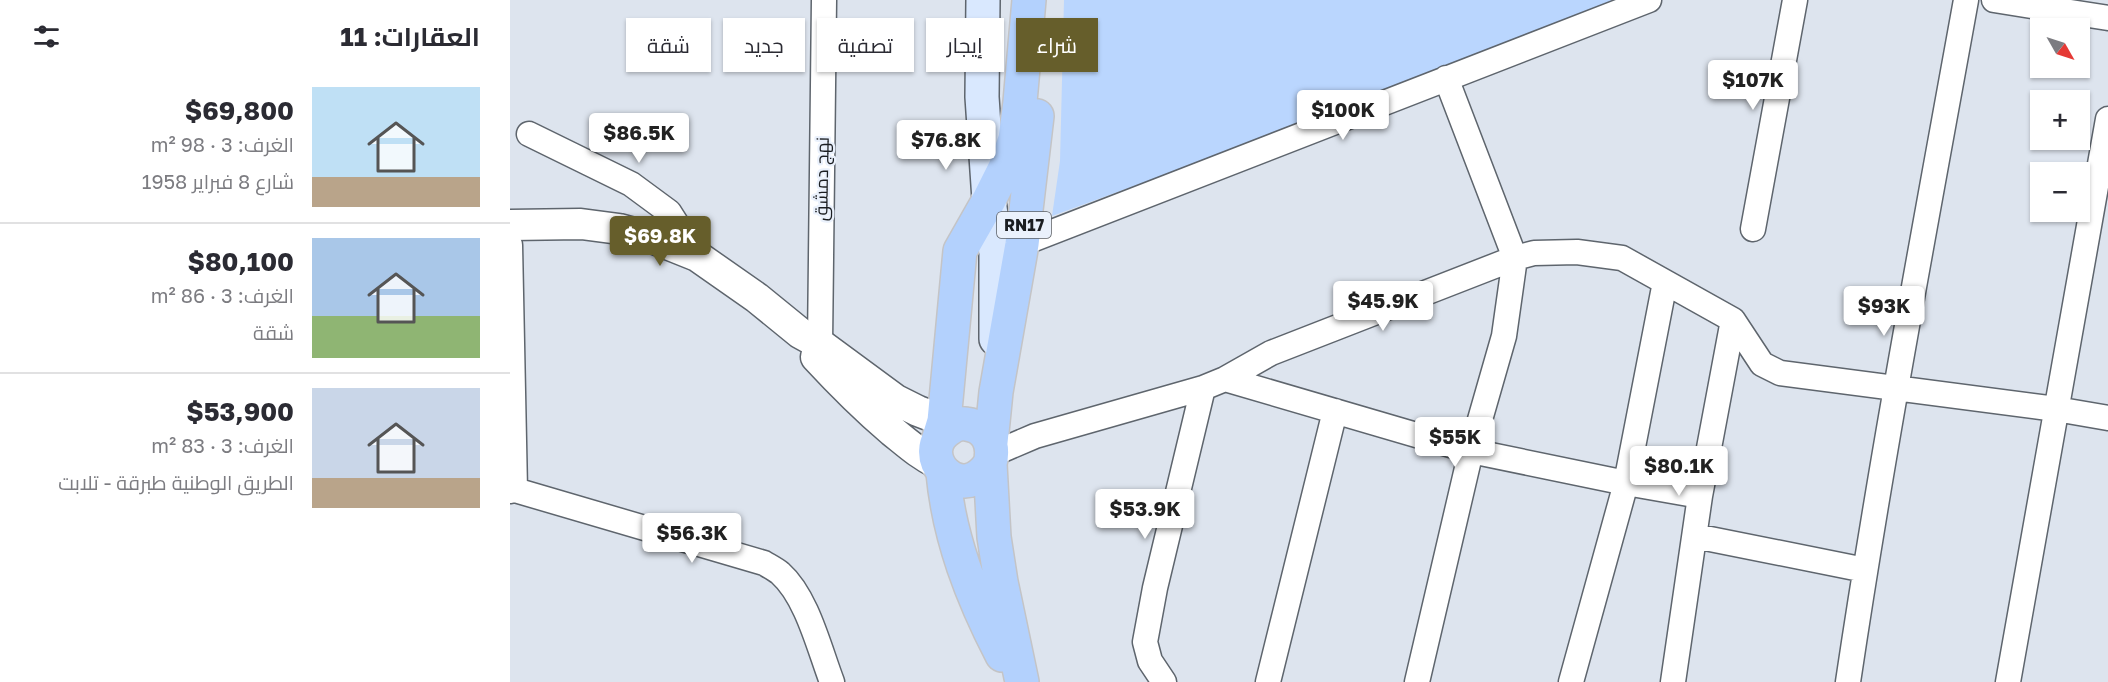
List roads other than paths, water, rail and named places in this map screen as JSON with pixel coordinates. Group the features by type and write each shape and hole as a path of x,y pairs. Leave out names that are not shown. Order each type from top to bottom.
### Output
{"main road":[{"path":"983,0 982,97 989,200 1009,248"},
{"name":"RN17","path":"1020,682 986,621 961,559 949,516 945,444 960,251 1005,168 1015,139 1029,4"},
{"name":"RN17","path":"1020,682 994,537 992,453 1009,248 1036,123 1038,71 1035,34 1029,4"},
{"path":"960,251 982,97"},
{"path":"974,425 985,432 992,453 984,474 974,480 963,482 952,479 945,444 974,425"}],"street":[{"name":"نهج دمشق","path":"812,345 824,0"},
{"path":"1009,248 1649,0"},
{"path":"1753,229 1795,0"},
{"path":"1848,682 1864,570 1966,0"},
{"path":"1994,0 2108,18"},
{"path":"1417,682 1471,451 1504,336 1515,258 1446,78"},
{"path":"2008,682 2108,119"},
{"path":"529,134 631,184 669,212 697,256"},
{"path":"510,225 581,224 619,229 652,238 697,256 757,298 812,345 896,400 918,411 945,444 916,451 851,394 812,345"},
{"path":"510,244 513,491 764,563 779,573 794,590 808,618 832,682"},
{"path":"992,453 1035,436 1214,383 1271,353 1515,258 1534,254 1577,252 1622,258 1733,320 1762,364 1780,373 2056,409 2108,418"},
{"path":"1571,682 1626,483 1665,282"},
{"path":"1673,682 1700,496 1733,320"},
{"path":"1214,383 1335,411 1471,451 1700,496"},
{"path":"1164,682 1150,661 1145,642 1155,588 1214,383"},
{"path":"1268,682 1335,411"},
{"path":"1695,536 1864,570"}]}
